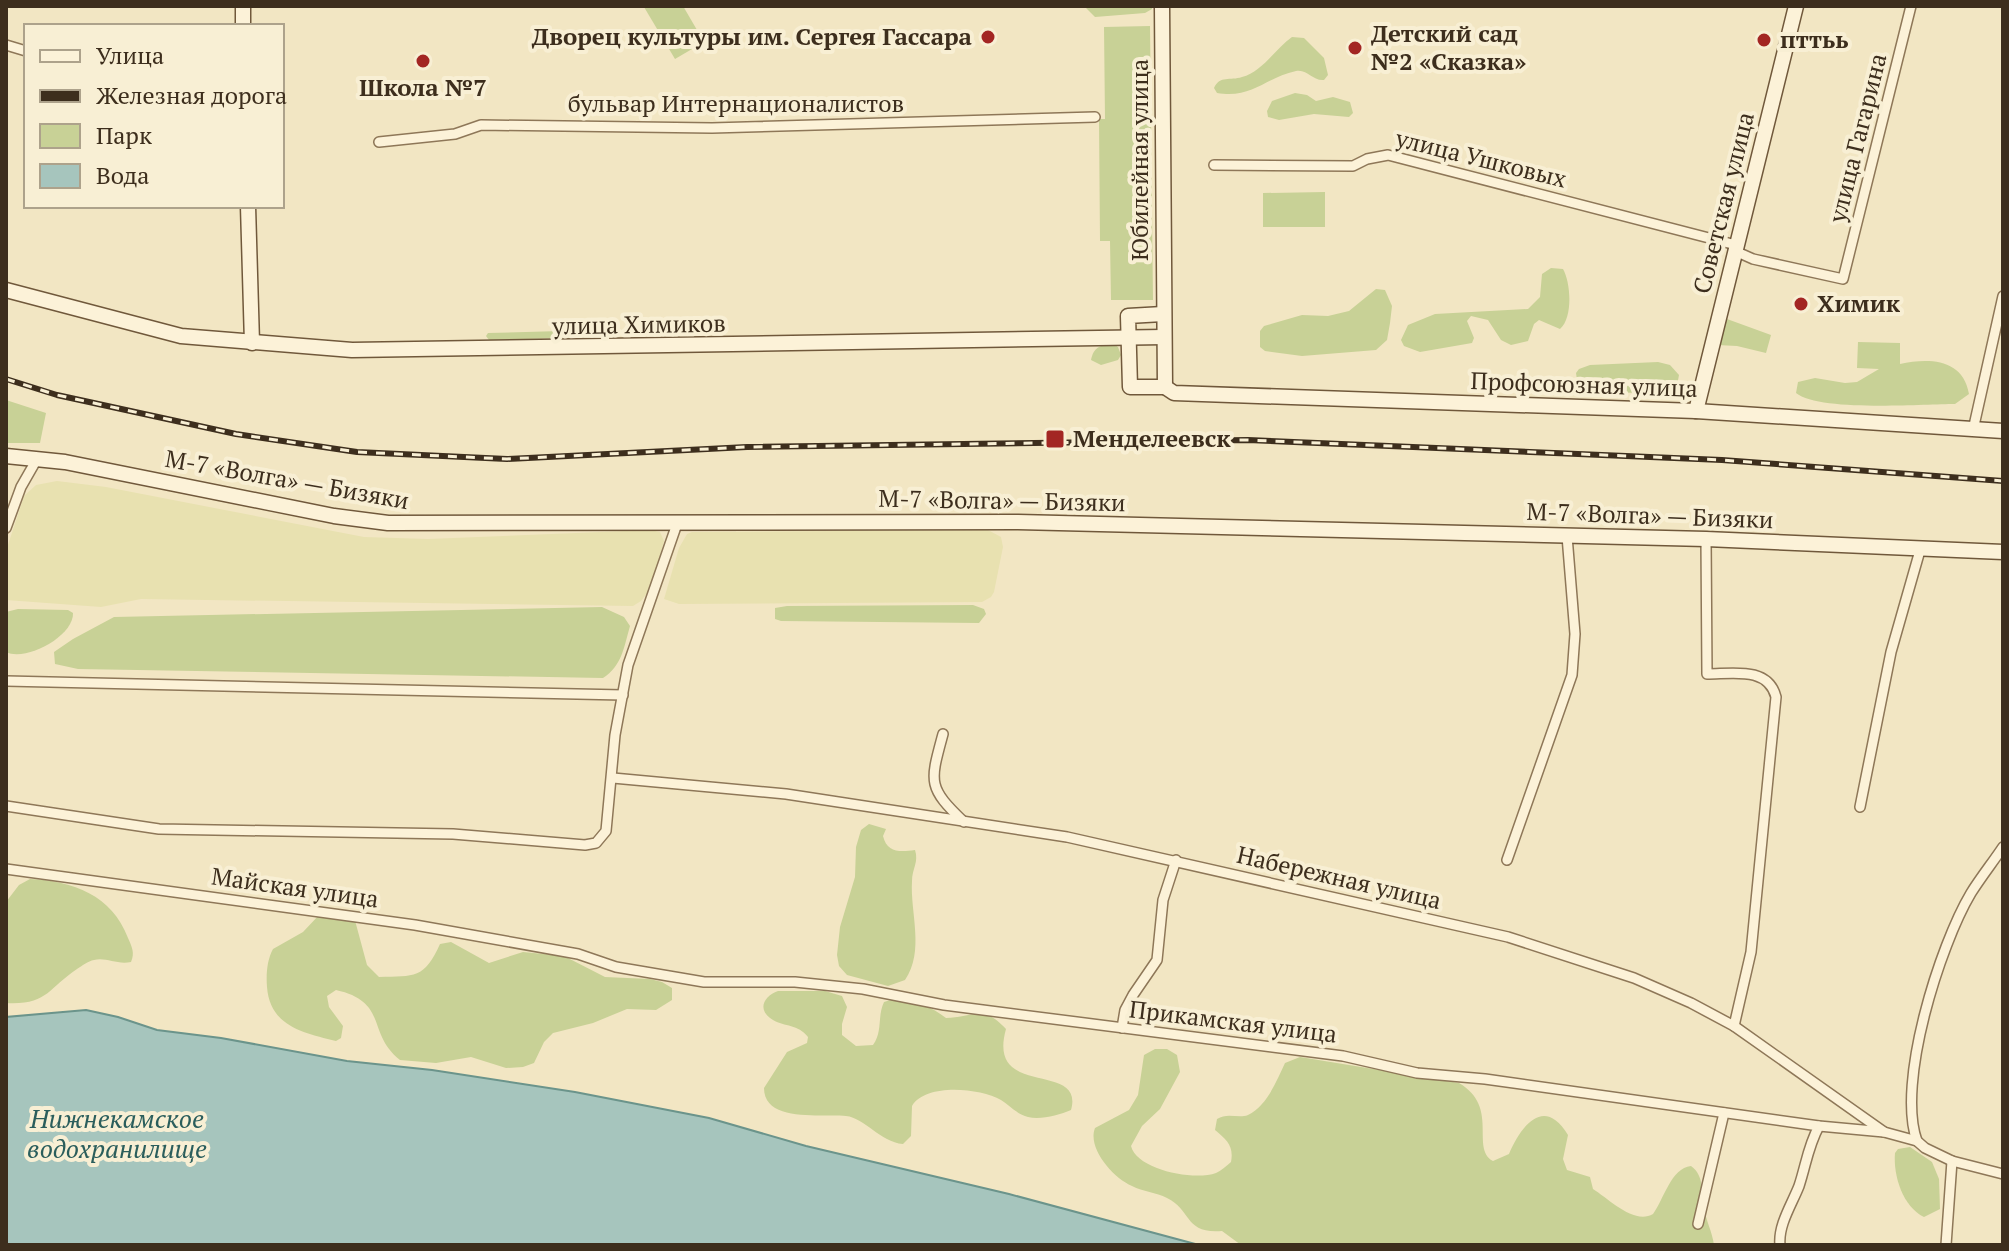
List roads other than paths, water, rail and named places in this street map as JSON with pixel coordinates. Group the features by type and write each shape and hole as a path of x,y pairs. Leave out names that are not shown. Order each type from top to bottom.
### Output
{"main road":[{"name":"Юбилейная улица","path":"1162,6 1165,387"},
{"name":"Советская улица","path":"1696,411 1796,6"},
{"path":"248,208 252,343"},
{"name":"улица Химиков","path":"6,290 181,336 352,350 1164,337"},
{"path":"1129,337 1128,316 1163,314"},
{"name":"Профсоюзная улица","path":"1129,337 1130,387 1165,387 1174,393 1696,411 2003,431"},
{"name":"М-7 «Волга» — Бизяки","path":"6,456 37,459 334,516 388,523 1018,522 1706,539 2003,552"}],"street":[{"name":"улица Гагарина","path":"1843,279 1911,6"},
{"name":"бульвар Интернационалистов","path":"379,142 455,134 481,125 712,128 1095,117"},
{"name":"улица Ушковых","path":"1214,165 1353,166 1367,159 1388,155 1735,248 1753,259 1843,279"},
{"path":"1973,430 2003,296"},
{"path":"6,528 21,487 37,459"},
{"path":"6,806 159,829 453,834 585,845 596,843 606,831 615,735 628,665 678,521"},
{"path":"1507,860 1572,675 1575,634 1567,536"},
{"path":"1706,539 1707,674 1757,675 1769,681 1776,697 1751,952 1734,1026"},
{"path":"1860,807 1891,652 1921,547"},
{"path":"6,681 623,695"},
{"path":"943,734 934,768 934,782 940,798 964,822"},
{"name":"Набережная улица","path":"613,778 786,794 1067,837 1542,946 1634,978 1734,1026 1884,1132 1917,1141 1952,1161 2003,1174"},
{"path":"1917,1141 1911,1125 1910,1107 1928,1002 1970,894 2003,847"},
{"path":"1122,1028 1125,1010 1157,960 1163,900 1176,860"},
{"name":"Майская улица","path":"6,869 415,925 578,954"},
{"name":"Прикамская улица","path":"578,954 616,967 704,982 795,982 849,988 944,1005 1343,1056 1417,1073 1485,1079 1819,1126 1884,1132"},
{"path":"1698,1224 1724,1113"},
{"path":"1780,1245 1779,1235 1799,1185 1809,1143 1819,1126"},
{"path":"1946,1245 1952,1161"}],"water":[{"name":"Нижнекамское водохранилище","path":"86,1010 157,1030 221,1038 347,1061 432,1070 575,1092 709,1118 806,1146 1009,1194 1199,1245 6,1245 6,1017"}],"railway":[{"path":"6,379 57,395 236,434 357,452 507,459 747,447 1248,440 1722,460 2003,481"}],"place":[{"name":"Дворец культуры им. Сергея Гассара","path":"988,37"},
{"name":"пттьь","path":"1764,40"},
{"name":"Детский сад №2 «Сказка»","path":"1355,48"},
{"name":"Школа №7","path":"423,61"},
{"name":"Химик","path":"1801,304"},
{"name":"Менделеевск","path":"1055,439"}]}
